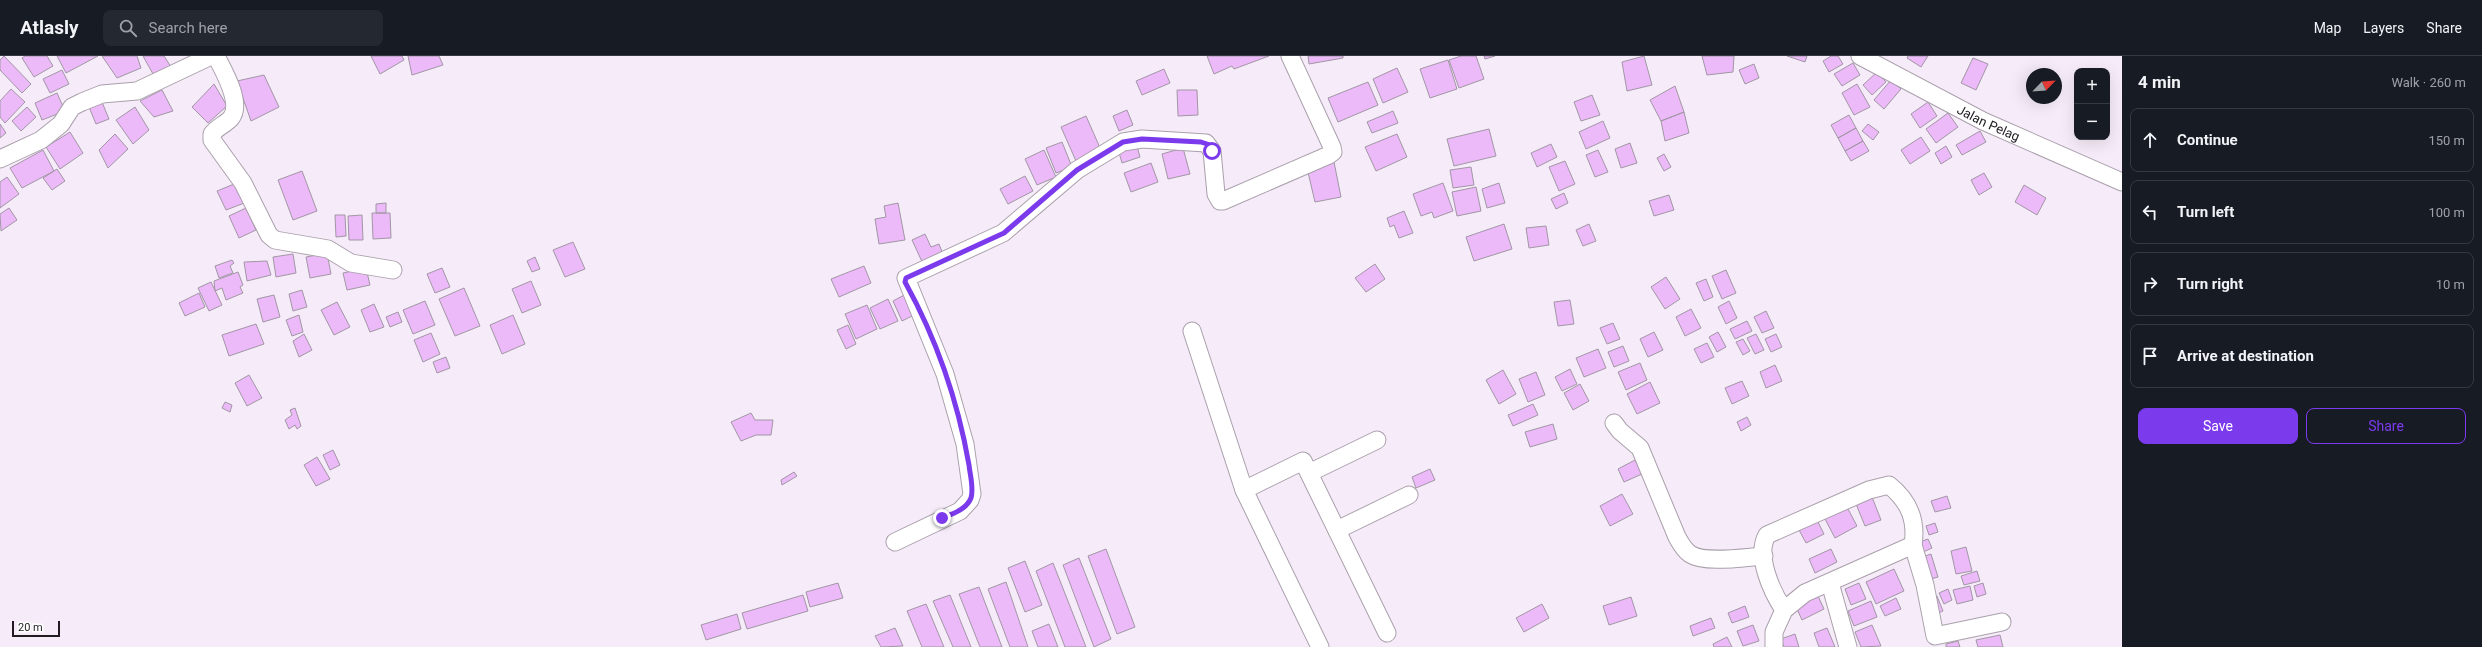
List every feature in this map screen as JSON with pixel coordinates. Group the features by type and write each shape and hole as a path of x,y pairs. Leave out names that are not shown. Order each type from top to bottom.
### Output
{"street":[{"path":"0,159 41,140 61,124 72,107 82,102 102,94 137,91 211,56"},
{"path":"216,56 232,92 235,107 231,118 214,131 211,137 248,191 269,236 279,242 328,249 352,263 393,270"},
{"path":"896,542 960,511 967,505 972,494 965,444 945,374 905,282 906,278 1004,233 1077,170 1123,142 1142,139 1206,143 1212,151 1216,194 1220,201 1330,155 1333,152 1332,147 1290,56"},
{"name":"Jalan Pelag","path":"1860,56 1983,121 2122,182"},
{"path":"1192,331 1244,490 1320,647"},
{"path":"1614,423 1620,431 1640,448 1677,537 1682,547 1691,555 1711,559 1764,556"},
{"path":"1309,473 1376,440"},
{"path":"1244,490 1303,461 1386,632"},
{"path":"1784,610 1773,594 1764,556 1762,546 1767,535 1869,490 1889,485 1900,494 1912,513 1915,532 1913,545 1925,585 1937,642 2002,622"},
{"path":"1337,530 1409,495"},
{"path":"1774,647 1774,632 1784,610 1805,593 1913,545"},
{"path":"1830,583 1848,647"}],"building":[{"path":"4,56 31,84 22,93 0,70 0,60"},
{"path":"25,56 47,56 53,66 34,77 22,58"},
{"path":"57,56 98,56 66,73"},
{"path":"102,56 137,56 141,68 117,78"},
{"path":"143,56 164,56 173,70 153,74"},
{"path":"371,56 402,56 404,60 380,74"},
{"path":"408,56 439,56 443,65 412,75"},
{"path":"1207,56 1269,56 1234,69 1232,66 1214,74"},
{"path":"1308,56 1343,56 1343,58 1309,64"},
{"path":"1461,56 1476,56 1484,79 1459,88 1449,60"},
{"path":"1484,56 1495,56 1485,59"},
{"path":"1644,56 1652,85 1627,91 1622,62"},
{"path":"1702,56 1734,56 1733,72 1707,75"},
{"path":"1787,56 1807,56 1805,62"},
{"path":"1831,56 1838,56 1843,64 1829,72 1823,61"},
{"path":"1908,56 1928,56 1921,67 1907,58"},
{"path":"1973,58 1988,64 1976,90 1961,83"},
{"path":"1448,60 1457,89 1430,98 1420,69"},
{"path":"1853,63 1860,75 1842,86 1834,74"},
{"path":"1754,64 1759,78 1745,84 1739,70"},
{"path":"1397,68 1408,92 1383,103 1373,79"},
{"path":"1164,69 1170,83 1142,95 1136,81"},
{"path":"62,70 69,84 50,93 43,79"},
{"path":"1877,72 1886,82 1872,95 1863,85"},
{"path":"264,75 279,107 251,121 237,81"},
{"path":"1891,80 1901,89 1884,109 1874,100"},
{"path":"1368,82 1378,105 1338,122 1328,98"},
{"path":"214,84 227,106 208,123 192,107"},
{"path":"1857,84 1870,107 1854,115 1842,93"},
{"path":"1675,86 1684,112 1661,121 1650,100"},
{"path":"11,89 25,102 5,123 0,117 0,101"},
{"path":"162,90 173,111 154,117 140,101"},
{"path":"1177,90 1197,90 1198,115 1178,116"},
{"path":"57,93 65,111 42,120 35,103"},
{"path":"1592,95 1600,115 1581,121 1574,102"},
{"path":"102,102 109,119 96,124 89,107"},
{"path":"1928,102 1937,116 1920,128 1911,114"},
{"path":"27,107 36,117 21,131 12,121"},
{"path":"135,107 149,130 133,144 116,120"},
{"path":"1127,110 1133,125 1119,131 1113,116"},
{"path":"1393,111 1398,123 1372,133 1367,122"},
{"path":"1684,112 1689,133 1665,141 1661,121"},
{"path":"1948,113 1958,127 1936,143 1926,129"},
{"path":"1849,115 1856,128 1838,138 1831,125"},
{"path":"1086,116 1101,150 1076,161 1061,127"},
{"path":"1603,121 1610,138 1586,149 1579,132"},
{"path":"0,124 6,133 0,138"},
{"path":"1868,124 1879,132 1873,140 1862,131"},
{"path":"1856,128 1863,141 1845,151 1838,138"},
{"path":"1489,129 1496,156 1454,166 1447,139"},
{"path":"1980,131 1986,142 1962,155 1956,145"},
{"path":"70,132 83,153 60,169 46,147"},
{"path":"115,134 128,149 108,168 99,150"},
{"path":"1397,134 1407,157 1376,171 1365,147"},
{"path":"1921,137 1930,151 1910,164 1901,150"},
{"path":"1863,141 1869,151 1851,161 1845,151"},
{"path":"1062,142 1072,167 1056,173 1046,148"},
{"path":"1136,143 1140,157 1122,163 1118,149"},
{"path":"1630,143 1637,163 1621,168 1615,149"},
{"path":"1551,144 1557,157 1537,167 1531,153"},
{"path":"1946,146 1952,157 1941,164 1935,153"},
{"path":"1183,148 1190,174 1168,179 1162,154"},
{"path":"43,150 54,171 22,188 10,168"},
{"path":"1044,150 1056,177 1037,185 1025,159"},
{"path":"1598,150 1608,172 1595,177 1586,155"},
{"path":"1664,154 1671,167 1664,171 1657,158"},
{"path":"1565,161 1575,184 1559,191 1549,167"},
{"path":"1334,162 1341,197 1315,202 1307,168"},
{"path":"1151,163 1158,182 1131,192 1124,173"},
{"path":"1471,167 1474,185 1453,188 1450,170"},
{"path":"57,169 65,181 52,190 43,178"},
{"path":"302,171 317,211 293,220 278,180"},
{"path":"1984,173 1992,187 1979,195 1971,180"},
{"path":"1025,176 1033,191 1008,204 1000,189"},
{"path":"7,177 19,194 0,208 0,182"},
{"path":"239,182 247,202 226,210 217,191"},
{"path":"1443,183 1453,211 1434,218 1432,212 1421,216 1413,194"},
{"path":"1499,183 1505,203 1487,208 1482,189"},
{"path":"2024,185 2046,198 2037,215 2015,202"},
{"path":"1476,187 1481,211 1457,216 1452,192"},
{"path":"1564,193 1568,203 1556,209 1551,199"},
{"path":"1669,195 1674,210 1654,216 1649,201"},
{"path":"386,203 386,213 376,213 376,204"},
{"path":"898,203 905,240 879,244 875,219 886,217 884,206"},
{"path":"9,208 17,220 1,231 0,214"},
{"path":"246,208 256,230 239,238 229,216"},
{"path":"1404,211 1413,233 1399,238 1394,225 1390,227 1387,218"},
{"path":"372,213 390,213 391,238 373,239"},
{"path":"335,215 345,215 346,236 336,237"},
{"path":"362,215 363,240 349,240 348,216"},
{"path":"1504,224 1512,249 1474,261 1466,237"},
{"path":"1589,224 1596,241 1583,246 1576,230"},
{"path":"1546,226 1549,245 1529,248 1526,228"},
{"path":"925,234 931,247 939,244 944,257 924,266 912,240"},
{"path":"573,242 585,269 565,277 553,250"},
{"path":"327,253 331,274 310,278 306,257"},
{"path":"293,254 296,273 276,277 273,257"},
{"path":"535,257 540,269 532,272 527,261"},
{"path":"232,260 234,263 230,266 233,273 219,278 215,266"},
{"path":"267,261 271,275 247,281 244,262"},
{"path":"1375,264 1385,279 1366,292 1355,278"},
{"path":"864,266 871,283 839,297 831,279"},
{"path":"366,268 370,285 347,290 343,273"},
{"path":"442,268 450,287 435,293 427,274"},
{"path":"1726,270 1736,293 1722,299 1712,276"},
{"path":"238,272 243,285 240,287 243,293 226,300 222,288 215,291 214,281"},
{"path":"1666,277 1680,299 1665,309 1651,287"},
{"path":"1706,279 1713,297 1704,301 1696,283"},
{"path":"531,281 541,305 522,313 512,289"},
{"path":"211,282 222,305 209,311 198,288"},
{"path":"464,288 480,326 455,336 439,299"},
{"path":"302,290 307,307 293,311 289,294"},
{"path":"199,293 205,307 185,316 179,303"},
{"path":"908,293 918,313 902,321 893,301"},
{"path":"274,295 280,317 263,322 257,299"},
{"path":"888,299 898,321 880,329 870,308"},
{"path":"1570,300 1574,324 1558,326 1554,302"},
{"path":"425,301 435,325 413,334 403,310"},
{"path":"1729,301 1737,318 1726,324 1718,307"},
{"path":"337,302 350,327 334,335 321,310"},
{"path":"374,304 384,327 370,332 361,310"},
{"path":"867,305 877,329 856,339 845,314"},
{"path":"1691,309 1701,328 1685,336 1676,317"},
{"path":"1766,311 1774,328 1762,333 1754,317"},
{"path":"398,312 402,322 390,327 386,317"},
{"path":"299,315 303,332 292,336 286,320"},
{"path":"513,315 525,344 502,354 490,325"},
{"path":"1747,321 1752,331 1735,339 1730,329"},
{"path":"1613,323 1620,339 1607,344 1600,328"},
{"path":"256,324 264,344 229,356 222,335"},
{"path":"848,325 856,344 846,349 837,330"},
{"path":"1654,332 1663,350 1648,357 1640,339"},
{"path":"1718,332 1726,347 1717,352 1709,337"},
{"path":"431,333 440,354 423,362 414,340"},
{"path":"304,334 312,350 299,357 293,341"},
{"path":"1756,334 1764,350 1755,354 1747,338"},
{"path":"1776,334 1782,347 1771,352 1765,339"},
{"path":"1743,339 1750,351 1743,355 1736,342"},
{"path":"1707,343 1714,357 1701,363 1694,349"},
{"path":"1623,346 1629,361 1614,367 1608,352"},
{"path":"1598,349 1606,368 1584,377 1576,358"},
{"path":"446,357 450,368 437,373 433,362"},
{"path":"1640,363 1647,380 1626,390 1618,372"},
{"path":"1775,365 1782,381 1766,388 1760,372"},
{"path":"1570,369 1577,384 1562,391 1555,377"},
{"path":"1503,370 1516,394 1499,404 1486,380"},
{"path":"1536,372 1545,395 1528,402 1519,379"},
{"path":"249,375 262,398 247,406 235,383"},
{"path":"1742,381 1749,396 1732,404 1725,388"},
{"path":"1650,382 1660,403 1637,414 1627,394"},
{"path":"1580,384 1589,401 1573,410 1564,393"},
{"path":"225,402 232,405 230,412 222,408"},
{"path":"1533,404 1538,415 1513,426 1508,415"},
{"path":"295,408 301,426 297,429 295,425 289,429 285,420 292,415 290,410"},
{"path":"751,413 755,420 773,420 771,435 756,435 741,441 731,422"},
{"path":"1747,417 1751,425 1741,431 1737,422"},
{"path":"1553,424 1557,439 1530,447 1525,432"},
{"path":"333,450 340,465 330,470 323,455"},
{"path":"317,457 330,479 316,486 304,465"},
{"path":"1635,460 1642,474 1624,482 1618,469"},
{"path":"1430,469 1435,480 1416,488 1412,477"},
{"path":"794,472 797,476 782,485 781,480"},
{"path":"1622,494 1633,514 1610,526 1600,506"},
{"path":"1947,496 1951,508 1935,512 1931,501"},
{"path":"1872,497 1881,520 1865,526 1856,504"},
{"path":"1847,507 1857,526 1835,538 1825,519"},
{"path":"1817,520 1824,534 1806,543 1799,530"},
{"path":"1935,523 1938,532 1929,535 1926,526"},
{"path":"1928,539 1932,548 1921,553 1917,543"},
{"path":"1966,547 1972,571 1956,574 1951,551"},
{"path":"1106,549 1135,627 1117,634 1088,556"},
{"path":"1831,549 1837,562 1815,573 1809,559"},
{"path":"1931,554 1938,577 1927,580 1920,558"},
{"path":"1079,558 1111,639 1094,647 1063,565"},
{"path":"1025,561 1042,605 1025,612 1008,568"},
{"path":"1053,563 1086,647 1065,647 1036,571"},
{"path":"1894,569 1904,591 1876,604 1866,582"},
{"path":"1977,571 1980,581 1964,585 1961,576"},
{"path":"1006,582 1028,647 1010,647 988,589"},
{"path":"838,583 843,598 810,607 806,592"},
{"path":"1859,583 1866,599 1851,605 1845,589"},
{"path":"1983,583 1986,594 1977,597 1974,586"},
{"path":"1970,586 1973,600 1957,604 1953,590"},
{"path":"979,587 1002,647 980,647 959,594"},
{"path":"1948,589 1952,600 1944,604 1939,593"},
{"path":"803,595 808,611 747,629 742,613"},
{"path":"950,595 971,647 953,647 933,601"},
{"path":"1818,596 1824,609 1802,620 1796,607"},
{"path":"1937,596 1943,611 1936,614 1930,599"},
{"path":"1631,597 1637,616 1609,625 1603,606"},
{"path":"1896,598 1901,609 1885,616 1880,606"},
{"path":"1871,601 1877,617 1854,626 1848,611"},
{"path":"926,604 944,647 922,647 907,611"},
{"path":"1542,604 1549,618 1524,632 1516,618"},
{"path":"1745,606 1749,617 1732,623 1728,613"},
{"path":"737,614 741,629 706,640 701,625"},
{"path":"1711,618 1715,628 1693,636 1690,626"},
{"path":"1049,624 1058,647 1038,647 1032,631"},
{"path":"1753,625 1759,641 1743,646 1737,631"},
{"path":"1872,625 1881,646 1861,647 1855,632"},
{"path":"895,628 903,646 881,647 875,636"},
{"path":"1827,628 1835,647 1819,647 1814,633"},
{"path":"1795,634 1799,647 1784,647 1781,639"},
{"path":"2000,635 2003,647 1978,647 1976,640"},
{"path":"1727,637 1732,647 1714,647 1713,644"},
{"path":"1958,641 1960,647 1946,647 1946,644"}],"route":[{"path":"942,518 960,511 967,505 972,494 971,481 965,444 945,374 931,336 905,282 906,278 1004,233 1084,164 1123,142 1142,139 1201,142 1210,145 1212,151"}]}
